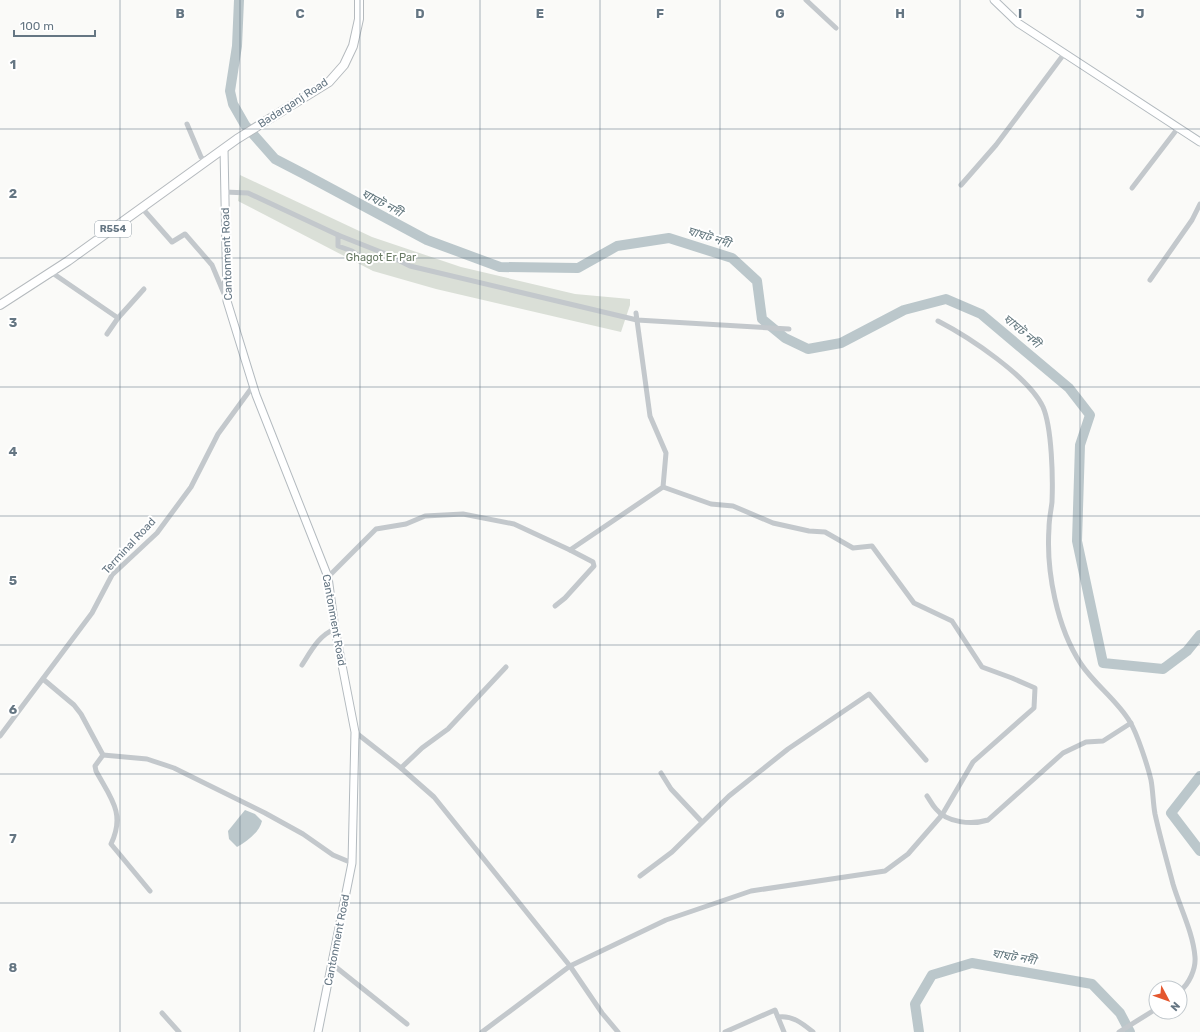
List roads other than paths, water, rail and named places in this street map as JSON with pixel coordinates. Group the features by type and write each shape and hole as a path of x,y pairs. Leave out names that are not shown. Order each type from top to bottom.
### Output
{"main road":[{"name":"Badarganj Road","path":"224,149 237,139 329,82 344,65 353,46 359,19 359,0"},
{"name":"R554","path":"2,301 51,272 224,149"}],"street":[{"path":"806,0 836,28"},
{"path":"994,0 1018,23 1200,142"},
{"path":"961,185 996,145 1064,54"},
{"path":"187,124 201,157 206,162"},
{"path":"1132,188 1178,128"},
{"name":"Cantonment Road","path":"224,149 227,301 253,386 328,577 335,629 355,732 352,863 318,1032"},
{"path":"225,192 248,193 338,236 386,254 410,266 637,320 789,329"},
{"path":"1150,280 1192,220 1200,204"},
{"path":"142,208 172,242 185,234 189,238 212,265 227,301"},
{"path":"338,236 338,246 352,251 362,258"},
{"path":"51,272 118,318"},
{"path":"107,334 118,318 144,289"},
{"path":"636,313 650,416 666,453 663,487"},
{"path":"938,321 956,330 1018,376 1030,387 1043,408 1047,420 1051,458 1052,501 1049,528 1049,559 1056,604 1066,632 1081,664 1131,723 1150,778 1155,813 1172,878 1192,939 1195,966 1192,975 1188,980"},
{"name":"Terminal Road","path":"0,736 92,613 112,575 157,533 187,492 218,434 253,386"},
{"path":"570,550 663,487"},
{"path":"482,1032 570,966 666,920 751,890 885,871 908,854 942,815 973,762 1034,708 1035,688 982,667 952,621 914,603 872,546 853,548 826,532 809,531 773,523 733,506 711,504 663,487"},
{"path":"328,577 376,529 406,524 425,516 463,514 514,524 593,562 594,566 565,598 555,606"},
{"path":"302,665 318,642 328,632 335,629"},
{"path":"402,768 422,748 448,729 506,667"},
{"path":"43,679 74,705 81,714 103,756"},
{"path":"640,876 672,852 729,796 788,748 869,694 926,760"},
{"path":"927,796 936,810 950,819 978,823 988,820 1063,753 1086,742 1103,741 1131,723"},
{"path":"355,732 402,768 434,797 570,966 602,1013 618,1032"},
{"path":"103,756 146,759 174,768 265,813 303,834 333,855 352,863"},
{"path":"103,756 95,766 96,771 112,796 116,809 116,834 111,844 150,891"},
{"path":"661,773 671,789 702,822"},
{"path":"332,964 407,1024"},
{"path":"725,1032 775,1010 784,1032"},
{"path":"162,1013 178,1032"},
{"path":"1119,1032 1148,1014"},
{"path":"778,1017 786,1016 800,1022 813,1032"}],"waterway":[{"name":"ঘাঘট নদী","path":"239,0 237,46 230,91 233,104 245,125 275,159 427,240 500,267 578,268 617,246 669,238 732,258 757,281 762,319 785,338 808,349 841,343 904,310 946,299 981,314 1069,388 1090,415 1080,445 1077,541 1103,663 1163,669 1187,651 1200,635"},
{"name":"ঘাঘট নদী","path":"1200,776 1171,813 1200,851"},
{"name":"ঘাঘট নদী","path":"919,1032 915,1004 932,975 972,963 1092,984 1120,1013 1130,1032"}],"park label":[{"name":"Ghagot Er Par","path":"381,257"}]}
